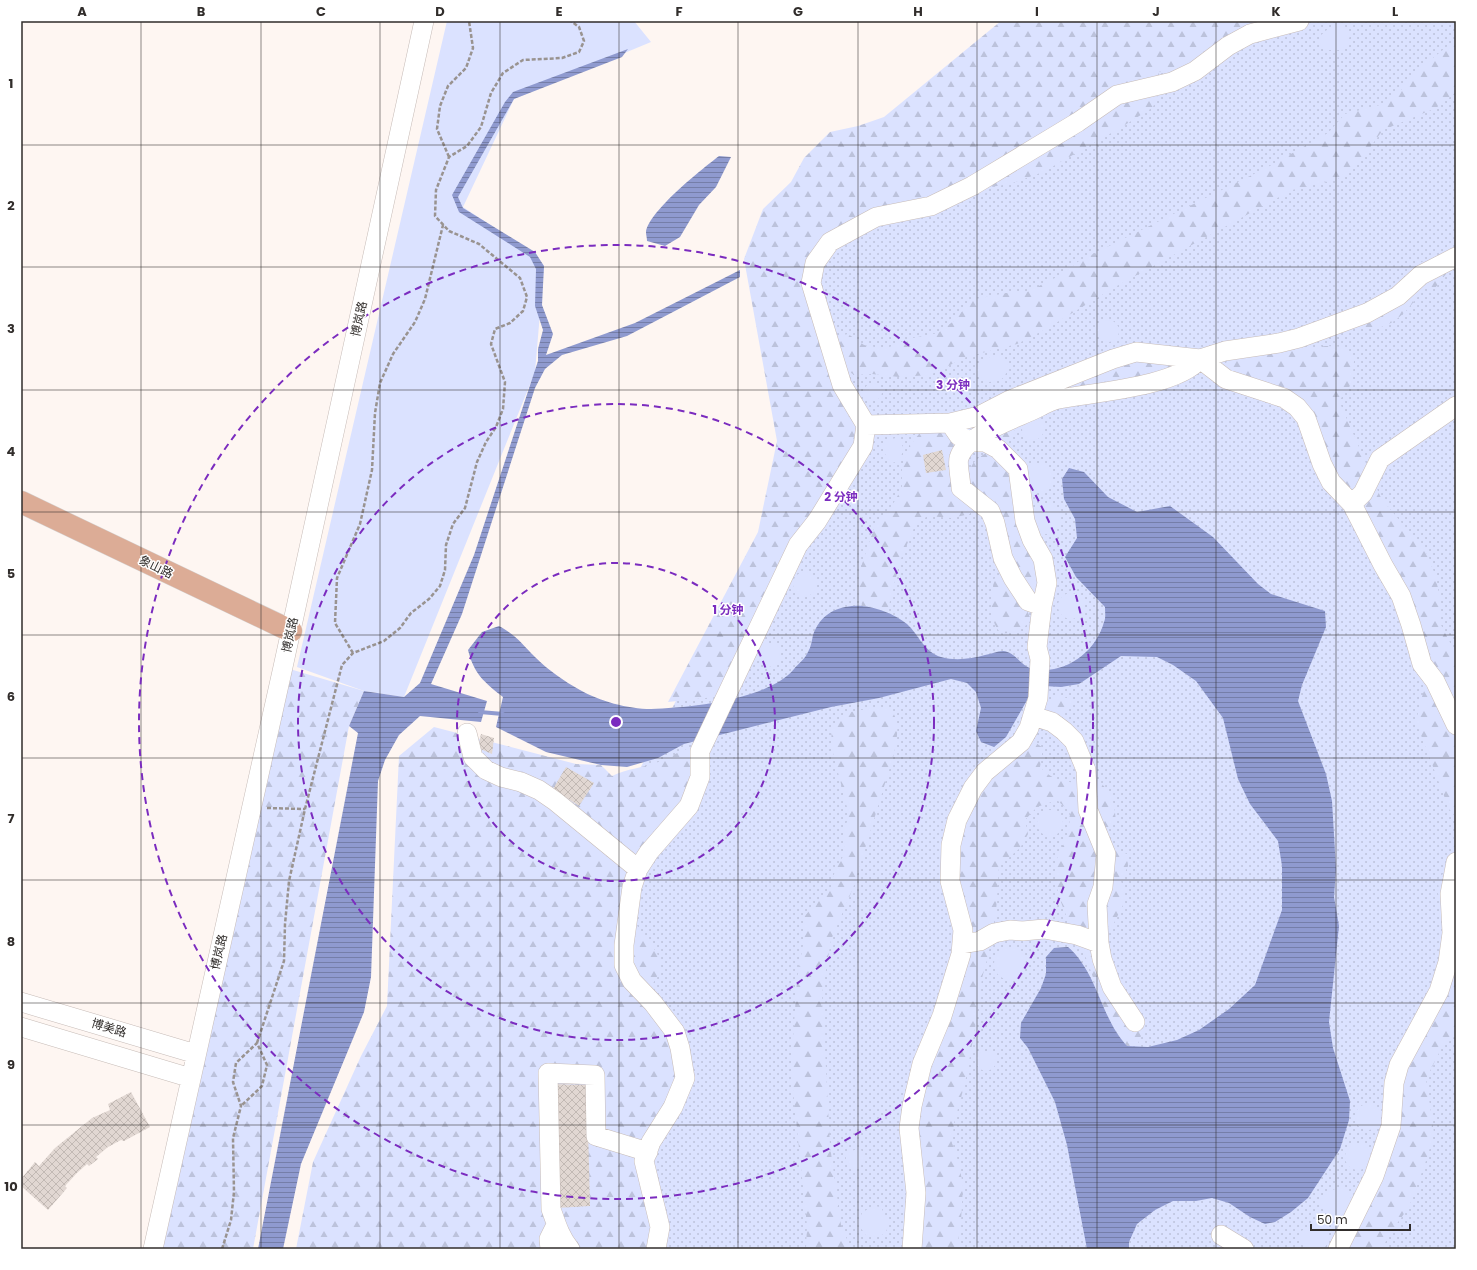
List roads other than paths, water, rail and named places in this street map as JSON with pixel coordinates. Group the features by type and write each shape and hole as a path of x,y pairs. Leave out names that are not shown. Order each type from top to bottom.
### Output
{"main road":[{"name":"象山路","path":"21,502 291,631"}],"street":[{"name":"博岚路","path":"153,1249 252,808 424,21"},
{"path":"656,1249 660,1227 644,1161 673,1107 685,1078 680,1048 675,1032 653,1003 632,981 624,965 624,945 632,887 638,869 649,852 689,806 700,777 700,751 798,545 817,521 863,446 866,425 842,385 811,283 815,263 830,242 876,217 931,206 972,186 1078,122 1117,95 1172,82 1195,71 1228,46 1250,34 1298,21"},
{"path":"866,425 950,423 979,416 1010,400 1113,359 1136,352 1200,359 1225,351 1279,344 1350,320 1398,296 1422,275 1456,257"},
{"path":"1042,606 1028,601 1002,558 995,523 990,511 961,488 958,459 964,448 993,428 1057,399 1126,389 1194,367 1200,359"},
{"path":"1200,359 1226,379 1284,398 1297,407 1306,418 1322,464 1331,482 1352,504 1382,565 1401,596 1422,664 1435,682 1456,725"},
{"path":"1352,504 1363,493 1380,459 1456,406"},
{"path":"912,1249 916,1193 909,1128 912,1106 922,1064 951,987 961,954 962,944 963,930 950,881 951,845 957,820 974,788 985,772 1021,742 1035,707 1040,659 1037,647 1042,606 1047,583 1043,559 1032,540 1025,521 1018,469 998,449 985,442 972,442 959,436 950,423"},
{"path":"1035,707 1074,741 1086,770 1088,810 1106,854 1103,887 1097,904 1099,944 1102,959 1112,987 1135,1022"},
{"path":"467,733 473,757 486,770 501,777 520,782 539,790 555,800 638,869"},
{"path":"1338,1249 1374,1176 1391,1126 1394,1083 1399,1065 1439,991 1448,962 1452,933 1450,894 1456,862"},
{"path":"962,944 980,941 994,933 1010,930 1023,931 1044,929 1077,935 1099,944"},
{"name":"博美路","path":"21,1002 196,1054"},
{"name":"博美路","path":"21,1027 191,1078"},
{"path":"570,1249 565,1243 556,1225 551,1209 548,1073 594,1075 596,1136 648,1152"},
{"path":"550,1249 549,1239 556,1225"},
{"path":"1221,1235 1244,1249"}],"water":[{"path":"628,49 622,57 514,99 458,197 463,208 535,252 544,266 542,305 553,334 546,355 635,323 740,270 740,277 627,336 562,355 545,369 535,388 462,614 431,684 487,701 481,722 420,716 399,735 385,760 378,781 371,977 364,1012 301,1164 283,1249 258,1249 358,733 349,726 364,691 404,697 420,683 474,555 538,361 538,349 543,330 535,306 536,269 530,257 459,212 452,195 505,102 513,92"},
{"path":"719,156 731,157 716,187 699,205 680,237 665,246 647,241 646,232 649,223 656,213 677,191"},
{"path":"1069,468 1084,472 1108,497 1137,512 1170,506 1213,537 1258,584 1271,594 1325,611 1326,627 1302,685 1298,701 1326,774 1332,801 1336,869 1334,897 1339,926 1329,1022 1333,1048 1350,1101 1349,1120 1340,1149 1308,1198 1291,1212 1275,1222 1265,1224 1250,1217 1229,1203 1212,1198 1196,1201 1173,1201 1155,1210 1137,1224 1129,1242 1129,1249 1087,1249 1067,1145 1055,1102 1028,1048 1020,1038 1021,1023 1041,988 1046,974 1046,957 1054,948 1068,947 1078,958 1093,982 1111,1022 1127,1046 1148,1047 1177,1040 1199,1030 1229,1009 1255,985 1282,910 1282,866 1278,841 1250,804 1238,779 1223,718 1196,681 1173,665 1157,657 1121,656 1079,684 1061,687 1044,686 1030,695 1006,737 994,747 981,742 976,731 981,708 976,692 967,683 951,679 879,698 831,707 684,744 658,758 627,767 601,765 546,752 496,727 503,697 490,687 481,677 473,665 468,650 482,632 499,626 515,637 540,662 556,675 580,690 596,698 614,704 642,709 686,707 706,704 747,695 766,688 782,680 805,657 810,648 816,628 823,618 833,611 852,606 866,606 881,610 902,620 911,628 930,651 941,657 952,659 974,658 1003,651 1012,654 1029,668 1046,670 1068,665 1087,652 1100,633 1105,620 1105,607 1076,577 1065,557 1077,538 1075,519 1064,499 1062,479"}],"waterway":[{"path":"480,712 503,714"}]}
